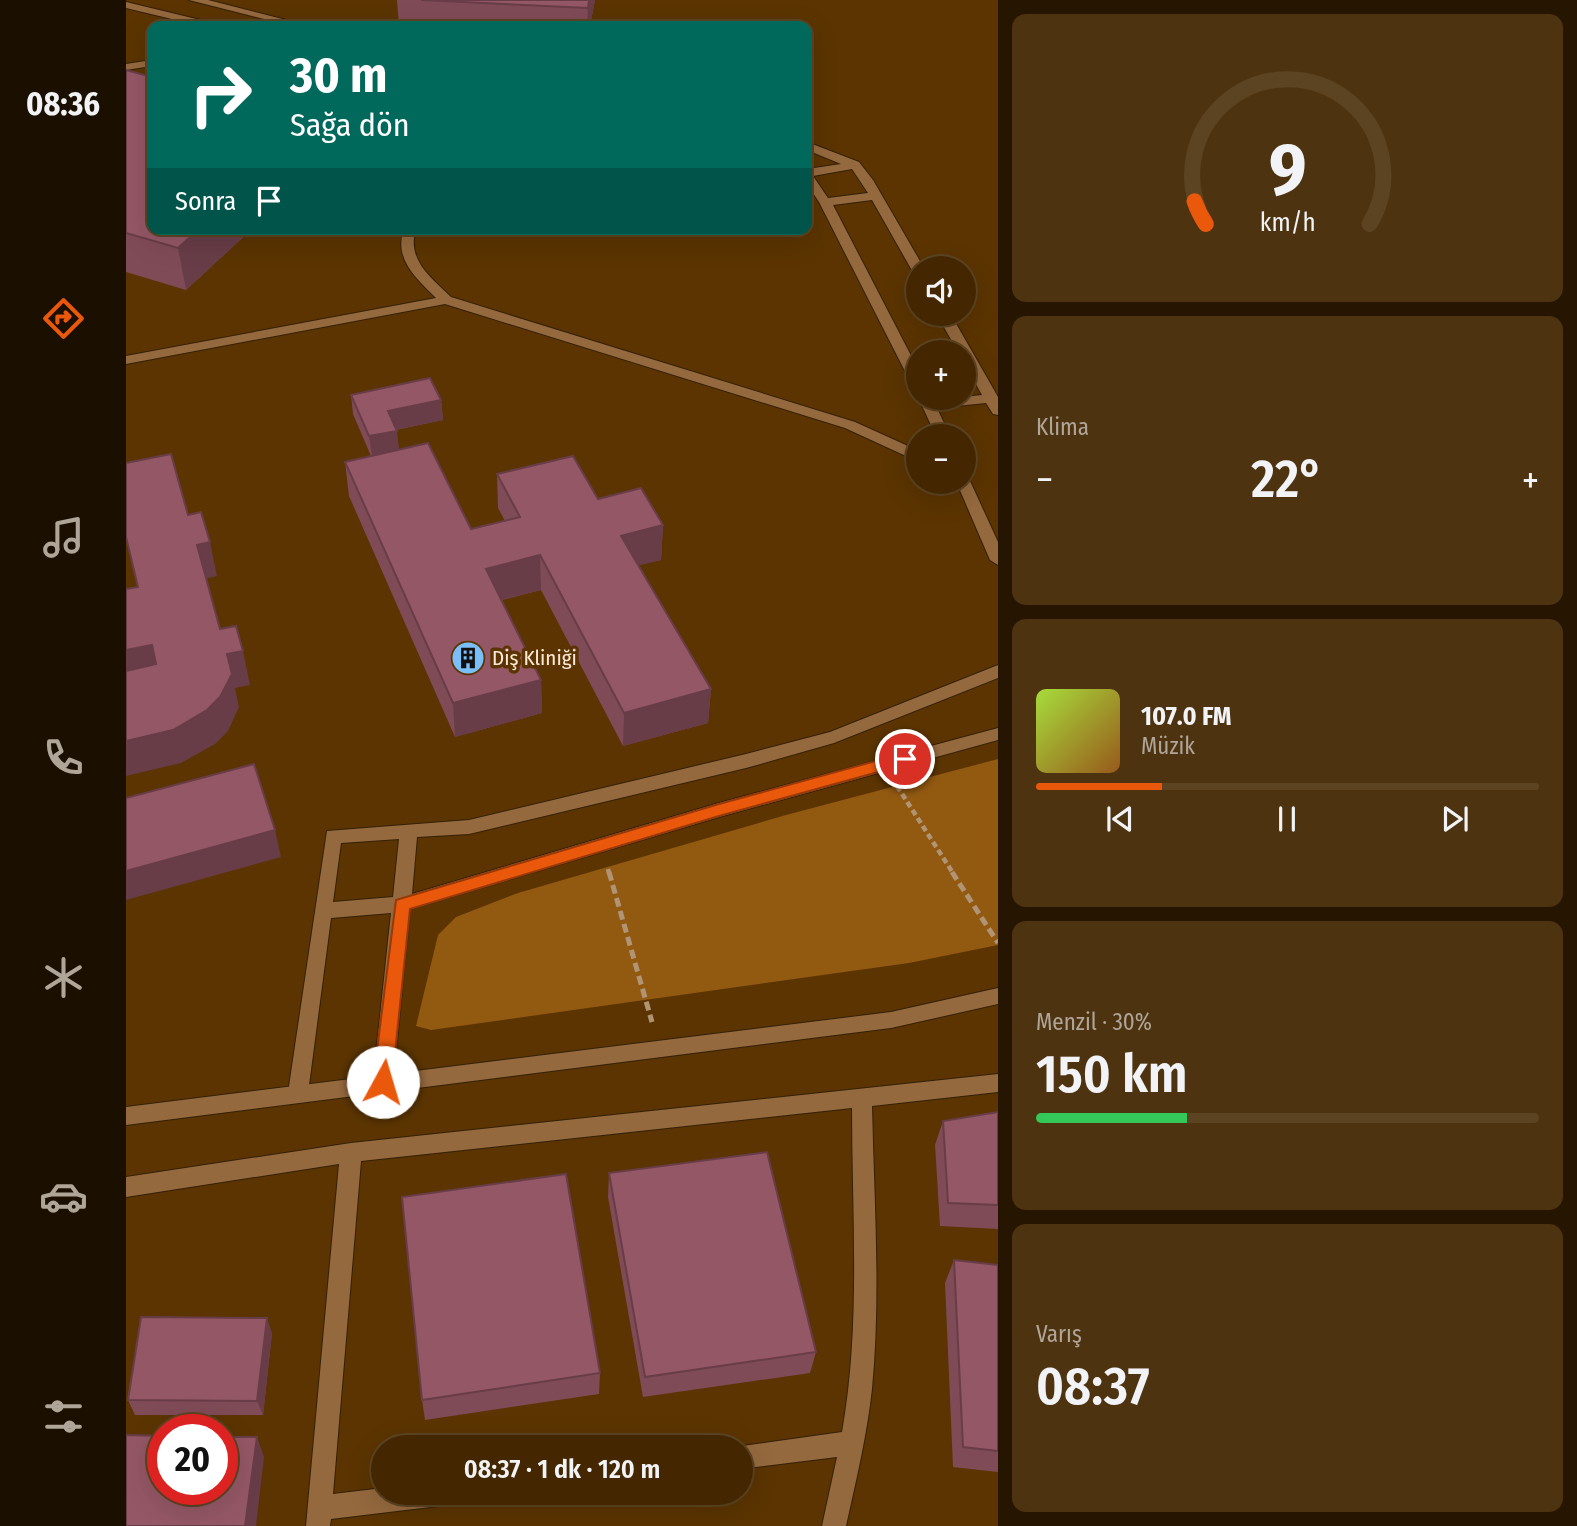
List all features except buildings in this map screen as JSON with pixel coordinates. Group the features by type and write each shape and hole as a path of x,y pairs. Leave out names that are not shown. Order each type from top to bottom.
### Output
{"street":[{"path":"194,0 284,21"},
{"path":"126,5 192,21"},
{"path":"126,67 147,64"},
{"path":"812,148 855,165 910,256"},
{"path":"812,173 855,165"},
{"path":"812,182 906,360"},
{"path":"825,202 876,196"},
{"path":"407,235 404,240 405,250 417,270 446,300"},
{"path":"126,360 446,300 827,418 906,451"},
{"path":"950,326 994,405"},
{"path":"976,404 994,405"},
{"path":"969,494 998,560"},
{"path":"298,1093 333,836 469,827 541,812 771,754 846,732 998,671"},
{"path":"323,911 402,904 601,845 998,734"},
{"path":"383,1082 409,831"},
{"path":"126,1116 891,1020 998,996"},
{"path":"126,1187 351,1153 862,1100 998,1083"},
{"path":"834,1526 852,1443 864,1333 862,1100"},
{"path":"351,1153 319,1517 383,1505"},
{"path":"753,1455 852,1443"}],"path":[{"path":"883,765 998,943"},
{"path":"601,845 660,1048"}],"shaded area":[{"path":"998,759 998,945 909,963 431,1030 416,1026 438,935 456,917 518,893 786,815"}],"place":[{"name":"Diş Kliniği","path":"468,658"}],"route":[{"path":"383,1082 402,904 719,810 905,759"}]}
